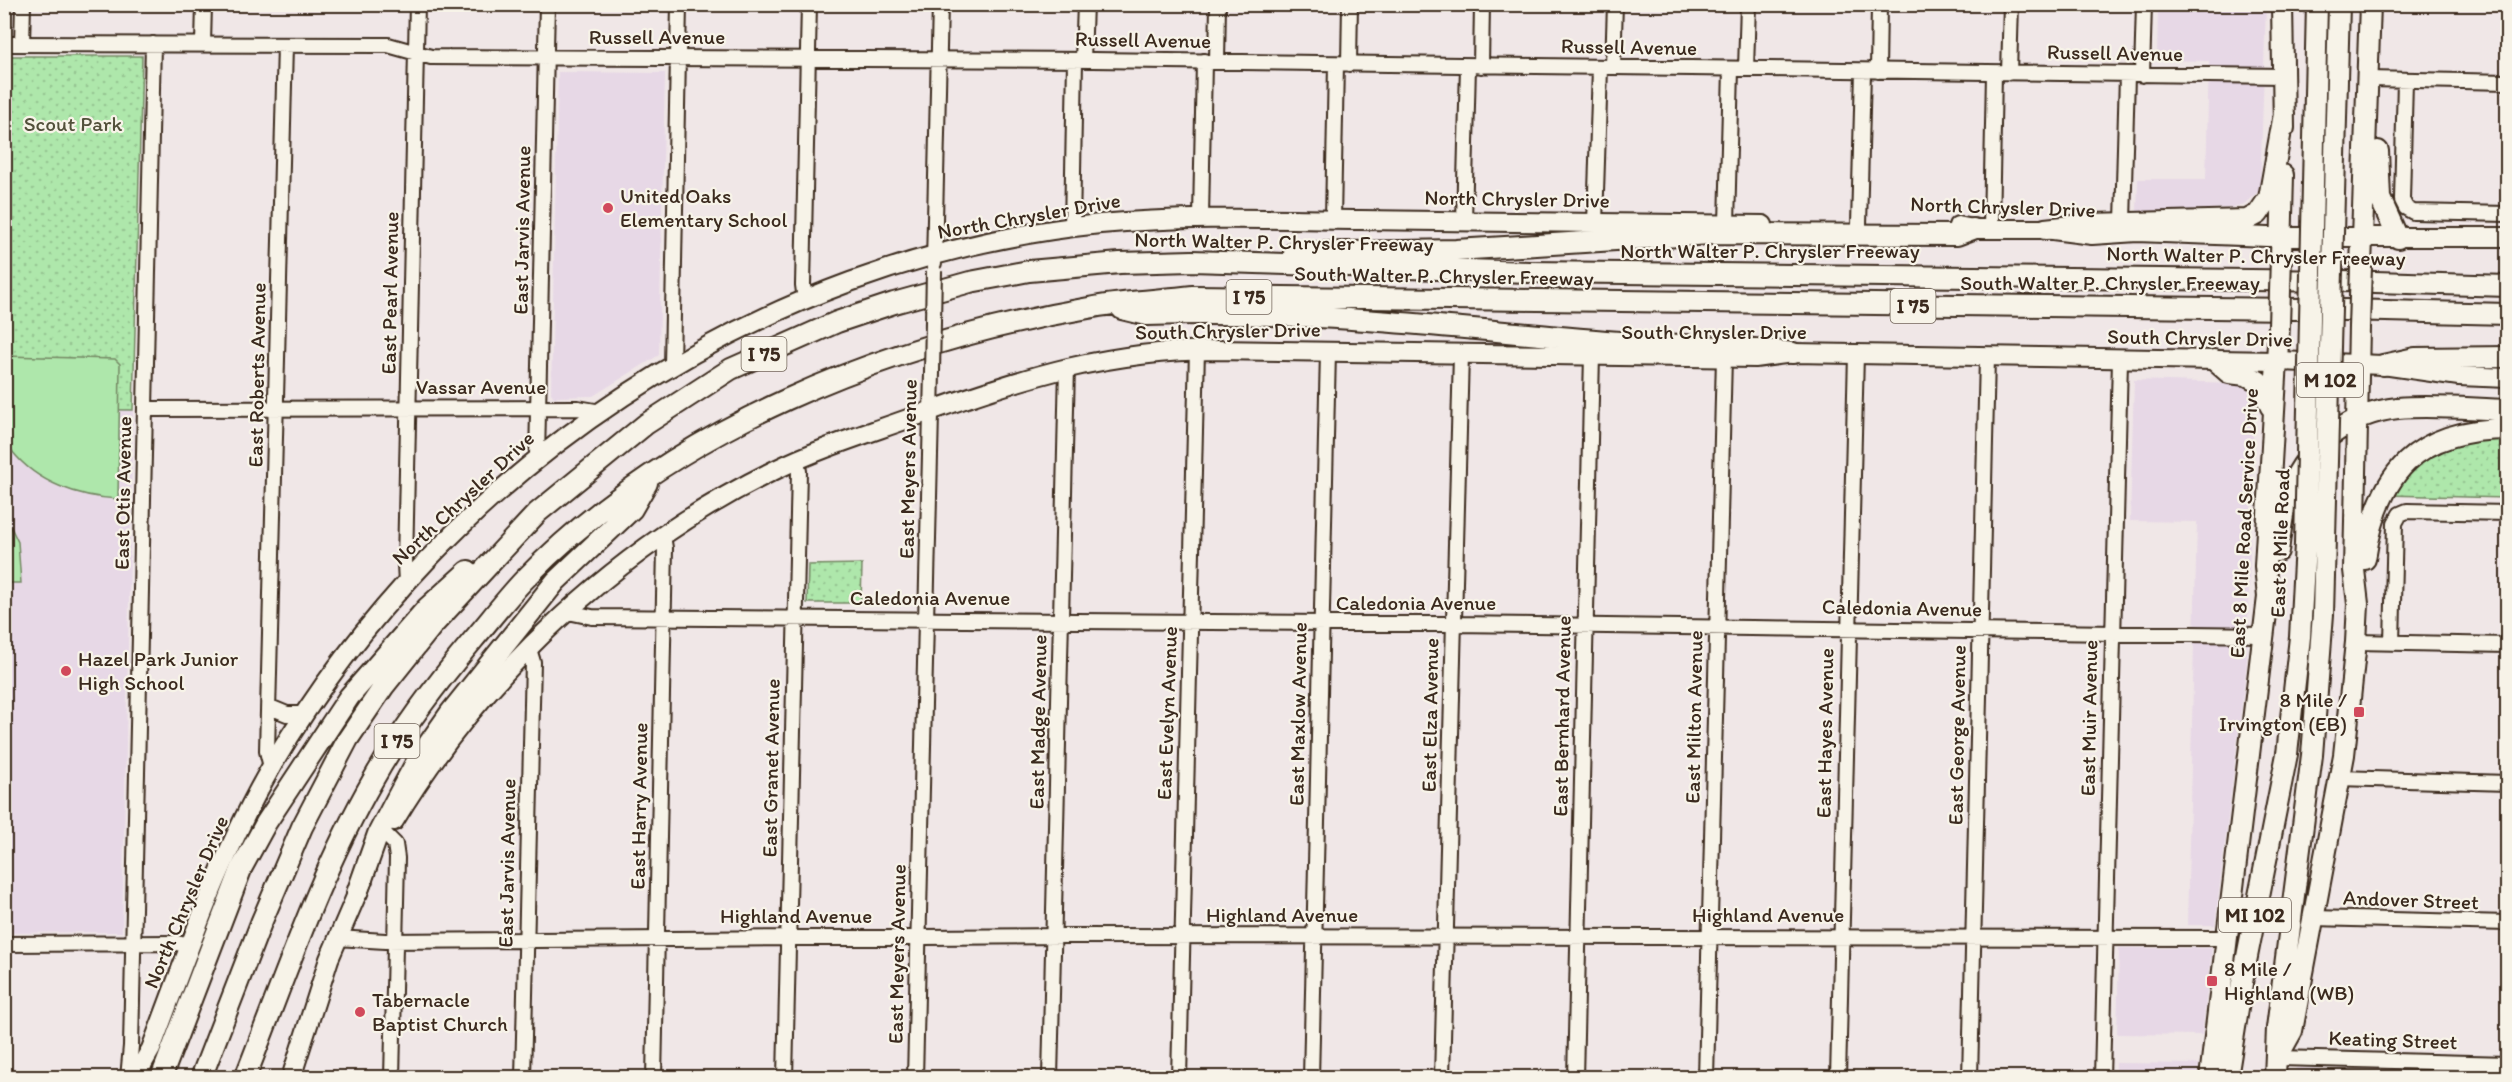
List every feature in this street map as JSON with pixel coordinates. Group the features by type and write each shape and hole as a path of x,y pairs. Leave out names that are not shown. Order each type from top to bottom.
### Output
{"highway":[{"name":"East 8 Mile Road Service Drive","path":"2210,1077 2226,938 2245,811 2268,597 2265,566 2279,326 2281,247 2284,114 2282,4"},
{"name":"East 8 Mile Road","path":"2227,1077 2287,754 2300,637 2305,544 2317,4"},
{"name":"M 102","path":"2312,755 2324,603 2339,4"},
{"path":"2358,609 2354,570 2370,4"},
{"path":"2369,79 2376,99 2380,198 2398,238"},
{"path":"2045,229 2130,228 2237,222 2253,217 2269,198 2284,114"},
{"path":"1192,261 1310,252 1456,250 1711,234 1957,235 1982,229"},
{"name":"North Walter P. Chrysler Freeway","path":"201,1077 261,923 302,827 348,739 384,686 432,627 537,513 646,424 732,369 837,322 970,282 1029,271 1120,263 1192,261 1548,273 2354,281 2508,286"},
{"name":"South Walter P. Chrysler Freeway","path":"245,1077 290,958 332,859 373,780 403,730 444,674 524,580 582,527 651,476 764,411 830,380 871,364 983,331 1095,307 1205,297 2305,309 2508,314"},
{"path":"1095,307 1120,308 1147,315 1338,316 1607,341 1758,348 1793,353"},
{"path":"2383,365 2415,358 2508,357"},
{"path":"2214,360 2229,373 2246,375 2260,383 2273,412"},
{"path":"2268,597 2283,512 2294,479 2318,446 2337,430 2385,410 2410,407 2508,410"},
{"path":"2276,1068 2292,1030 2344,755 2358,609 2370,527 2381,495 2396,473 2414,456 2442,439 2476,429 2508,429"},
{"path":"357,892 378,834 418,759 451,712 556,581 632,509 651,476"},
{"path":"161,1077 242,867 266,823 320,740 349,697 427,608 537,513"},
{"name":"MI 102","path":"2276,1068 2277,1028 2312,755"}],"main road":[{"name":"North Chrysler Drive","path":"144,1063 221,867 271,767 305,714 369,625 406,582 449,537 537,457 672,365 805,300 934,263 1072,228 1201,218 1956,226 1982,229 2045,229"},
{"path":"2130,228 2281,247 2363,237 2508,237"},
{"name":"South Chrysler Drive","path":"291,1077 312,1006 337,938 386,835 424,774 458,730 529,650 568,612 663,536 733,493 796,460 931,411 1067,367 1113,357 1197,350 1724,357 1793,353 2276,361 2383,365 2459,376 2508,378"}],"street":[{"path":"22,44 23,4"},
{"path":"203,44 204,4"},
{"name":"East Pearl Avenue","path":"406,582 417,4"},
{"name":"East Jarvis Avenue","path":"537,457 536,408 539,398 547,4"},
{"path":"672,365 679,4"},
{"path":"805,300 803,280 809,4"},
{"name":"East Meyers Avenue","path":"915,1077 940,4"},
{"path":"1072,228 1079,60 1085,4"},
{"path":"1201,218 1210,62 1218,4"},
{"path":"1333,219 1342,64 1350,4"},
{"path":"1464,221 1474,66 1482,4"},
{"path":"1595,223 1607,68 1615,4"},
{"path":"1746,69 1748,4"},
{"path":"1859,225 1870,71 1880,4"},
{"path":"2009,73 2011,4"},
{"path":"2142,75 2144,4"},
{"name":"Russell Avenue","path":"4,44 388,45 417,55 546,57 939,58 2283,76"},
{"name":"East Otis Avenue","path":"133,943 153,44"},
{"name":"East Roberts Avenue","path":"271,767 267,752 270,707 285,45"},
{"path":"1726,224 1731,69"},
{"path":"1982,229 1994,73"},
{"path":"2127,75 2130,228"},
{"path":"2369,79 2508,82"},
{"path":"2405,80 2402,200 2406,208 2413,212 2508,214"},
{"name":"East Evelyn Avenue","path":"1179,1077 1197,350"},
{"name":"East Maxlow Avenue","path":"1311,1077 1328,352"},
{"name":"East Elza Avenue","path":"1442,1077 1461,354"},
{"name":"East Hayes Avenue","path":"1838,1077 1856,354"},
{"name":"East Bernhard Avenue","path":"1575,1077 1592,355"},
{"name":"East Milton Avenue","path":"1706,1077 1724,357"},
{"name":"East George Avenue","path":"1970,1077 1987,357"},
{"name":"East Muir Avenue","path":"2102,1077 2120,360"},
{"name":"East Madge Avenue","path":"1050,1077 1067,367"},
{"name":"Vassar Avenue","path":"146,409 578,408 601,412"},
{"name":"East Granet Avenue","path":"784,1077 799,471 796,460"},
{"path":"2392,643 2395,522 2400,514 2407,511 2508,513"},
{"name":"East Harry Avenue","path":"654,1077 666,548 663,536"},
{"name":"Caledonia Avenue","path":"568,612 592,617 664,618 1191,621 2265,635"},
{"path":"2356,642 2508,645"},
{"name":"East Jarvis Avenue","path":"523,1077 533,662 529,650"},
{"path":"270,707 287,714 305,714"},
{"path":"2338,778 2508,783"},
{"path":"386,835 395,844 397,858 392,1077"},
{"name":"Andover Street","path":"2313,918 2508,923"},
{"name":"Highland Avenue","path":"337,938 396,941 1446,935 2226,938"},
{"path":"128,1077 144,1063 143,1057 136,1053 137,954 133,943"},
{"path":"128,1077 133,943"},
{"path":"4,944 177,943 189,946"},
{"name":"Keating Street","path":"2276,1068 2508,1064"}],"shaded area":[{"path":"2158,5 2266,5 2260,190 2243,205 2230,208 2137,212 2138,179 2206,179 2209,61 2157,60"},
{"name":"United Oaks Elementary School","path":"558,72 665,73 659,355 593,396 554,397 551,393"},
{"path":"2134,380 2235,383 2248,389 2254,395 2247,661 2215,925 2187,925 2197,522 2130,521"},
{"name":"Hazel Park Junior High School","path":"4,409 133,410 122,932 5,933"},
{"path":"2119,948 2212,948 2202,1035 2117,1034"},
{"path":"2116,1063 2199,1064 2198,1077 2116,1078"},
{"path":"2296,1068 2319,1069 2318,1077 2295,1077"}],"green space":[{"name":"Scout Park","path":"5,56 142,56 133,410 5,409"},
{"path":"5,356 115,359 120,364 118,499 88,495 46,480 22,462 12,451 5,440 2,422"},
{"path":"2483,439 2507,440 2507,498 2387,495 2409,472 2429,456 2452,446"},
{"path":"4,513 18,542 21,583 5,583"},
{"path":"862,564 861,603 807,603 808,565"}],"place":[{"name":"United Oaks Elementary School","path":"608,208"},
{"name":"Hazel Park Junior High School","path":"66,671"},
{"name":"8 Mile / Irvington (EB)","path":"2359,712"},
{"name":"8 Mile / Highland (WB)","path":"2212,981"},
{"name":"Tabernacle Baptist Church","path":"360,1012"}]}
